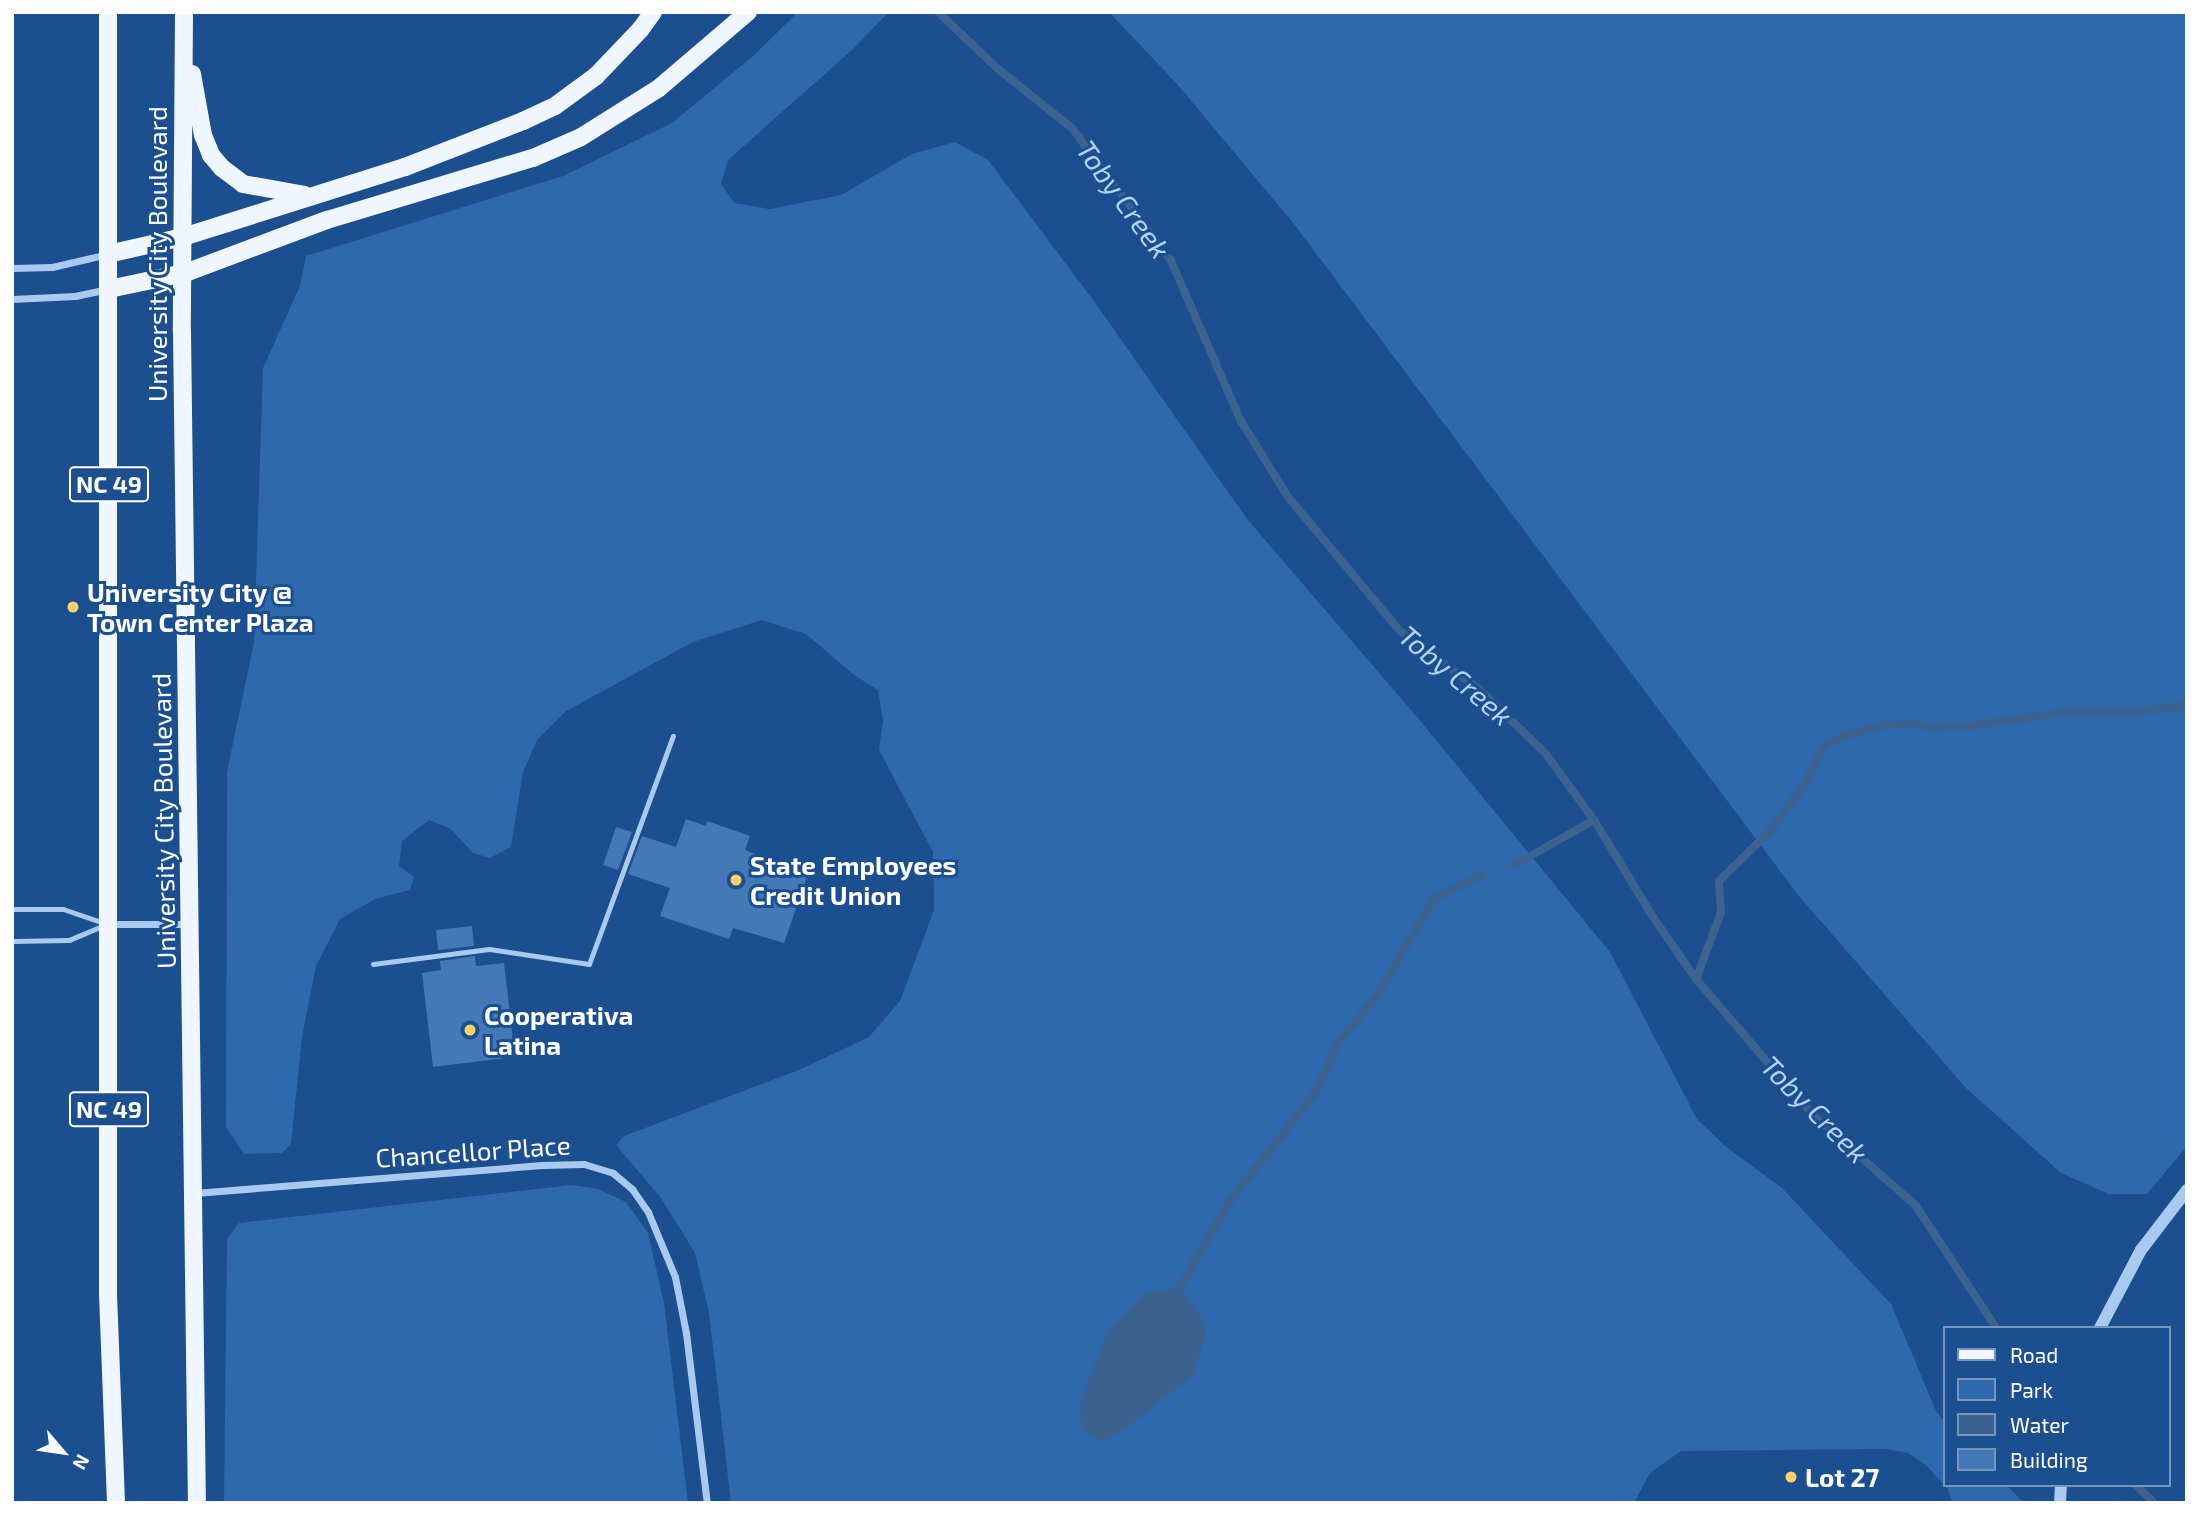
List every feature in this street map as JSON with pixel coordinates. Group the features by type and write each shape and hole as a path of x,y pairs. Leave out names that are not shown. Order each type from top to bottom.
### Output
{"main road":[{"name":"University City Boulevard","path":"108,12 108,1294 116,1503"},
{"path":"108,254 183,237 405,167 555,106 612,62 653,12"},
{"path":"109,289 185,273 327,220 493,172 581,136 659,88 748,12"},
{"name":"University City Boulevard","path":"184,20 183,332 197,1503"},
{"path":"184,20 203,135 211,155 243,184 311,196"}],"street":[{"path":"12,268 52,267 108,254"},
{"path":"12,299 75,296 109,289"},
{"path":"107,924 191,924"},
{"name":"Chancellor Place","path":"193,1193 552,1165 596,1166 613,1173 632,1189 648,1212 675,1277 686,1333 707,1503"},
{"path":"2102,1326 2141,1250 2187,1190"}],"lane":[{"path":"373,964 489,949 589,964 673,736"},
{"path":"12,909 63,909 107,924"},
{"path":"12,942 69,940 107,924"}],"green space":[{"path":"798,12 889,12 852,50 728,160 721,184 734,203 770,209 841,195 912,154 955,142 988,160 1096,304 1247,519 1417,717 1610,952 1697,1119 1725,1146 1782,1188 1891,1304 1936,1411 1944,1421 1944,1485 1926,1465 1908,1453 1884,1449 1681,1451 1650,1473 1634,1503 731,1503 709,1313 695,1253 661,1198 616,1145 624,1136 799,1070 869,1037 900,1001 934,910 933,852 879,750 883,720 878,690 854,675 806,634 762,620 693,642 566,711 537,740 523,772 511,847 490,858 473,853 451,829 429,820 402,841 399,866 414,877 410,890 375,899 340,919 316,966 302,1037 291,1144 282,1153 244,1154 226,1127 227,772 254,642 263,368 300,286 306,256 563,176 672,123 752,57"},
{"path":"1109,12 2187,12 2187,1146 2147,1194 2109,1194 2061,1173 1966,1088 1798,895 1294,224 1177,84"},
{"path":"572,1185 598,1189 626,1202 648,1233 664,1303 688,1503 224,1503 227,1239 239,1223"},
{"path":"2008,1487 2024,1503 1953,1503 1947,1488"}],"water":[{"path":"1179,1287 1200,1315 1207,1331 1193,1375 1125,1429 1102,1442 1081,1428 1080,1401 1108,1331 1144,1294"}],"building":[{"name":"State Employees Credit Union","path":"686,819 706,826 707,821 750,836 745,850 808,874 784,943 733,928 729,939 660,916 670,888 628,874 642,836 676,847"},
{"path":"616,827 632,832 618,870 603,865"},
{"path":"472,926 474,946 438,950 436,930"},
{"name":"Cooperativa Latina","path":"475,956 476,966 504,963 515,1057 433,1067 422,973 441,970 440,961"}],"waterway":[{"name":"Toby Creek","path":"938,12 998,69 1072,128 1171,261 1241,421 1288,497 1400,631 1480,690 1546,754 1594,820 1653,917 1696,979 1812,1114 1916,1206 1995,1326"},
{"path":"1696,979 1721,912 1719,881 1771,830 1802,788 1824,747 1843,736 1880,726 1912,723 1928,727 1970,726 2066,712 2123,713 2178,707 2187,703"},
{"path":"1516,864 1594,820"},
{"path":"1175,1295 1230,1201 1315,1093 1338,1043 1379,993 1433,899 1482,875"},
{"name":"Toby Creek","path":"2138,1487 2154,1503"}],"place":[{"name":"University City @ Town Center Plaza","path":"73,607"},
{"name":"State Employees Credit Union","path":"736,880"},
{"name":"Cooperativa Latina","path":"470,1030"},
{"name":"Lot 27","path":"1791,1477"}]}
